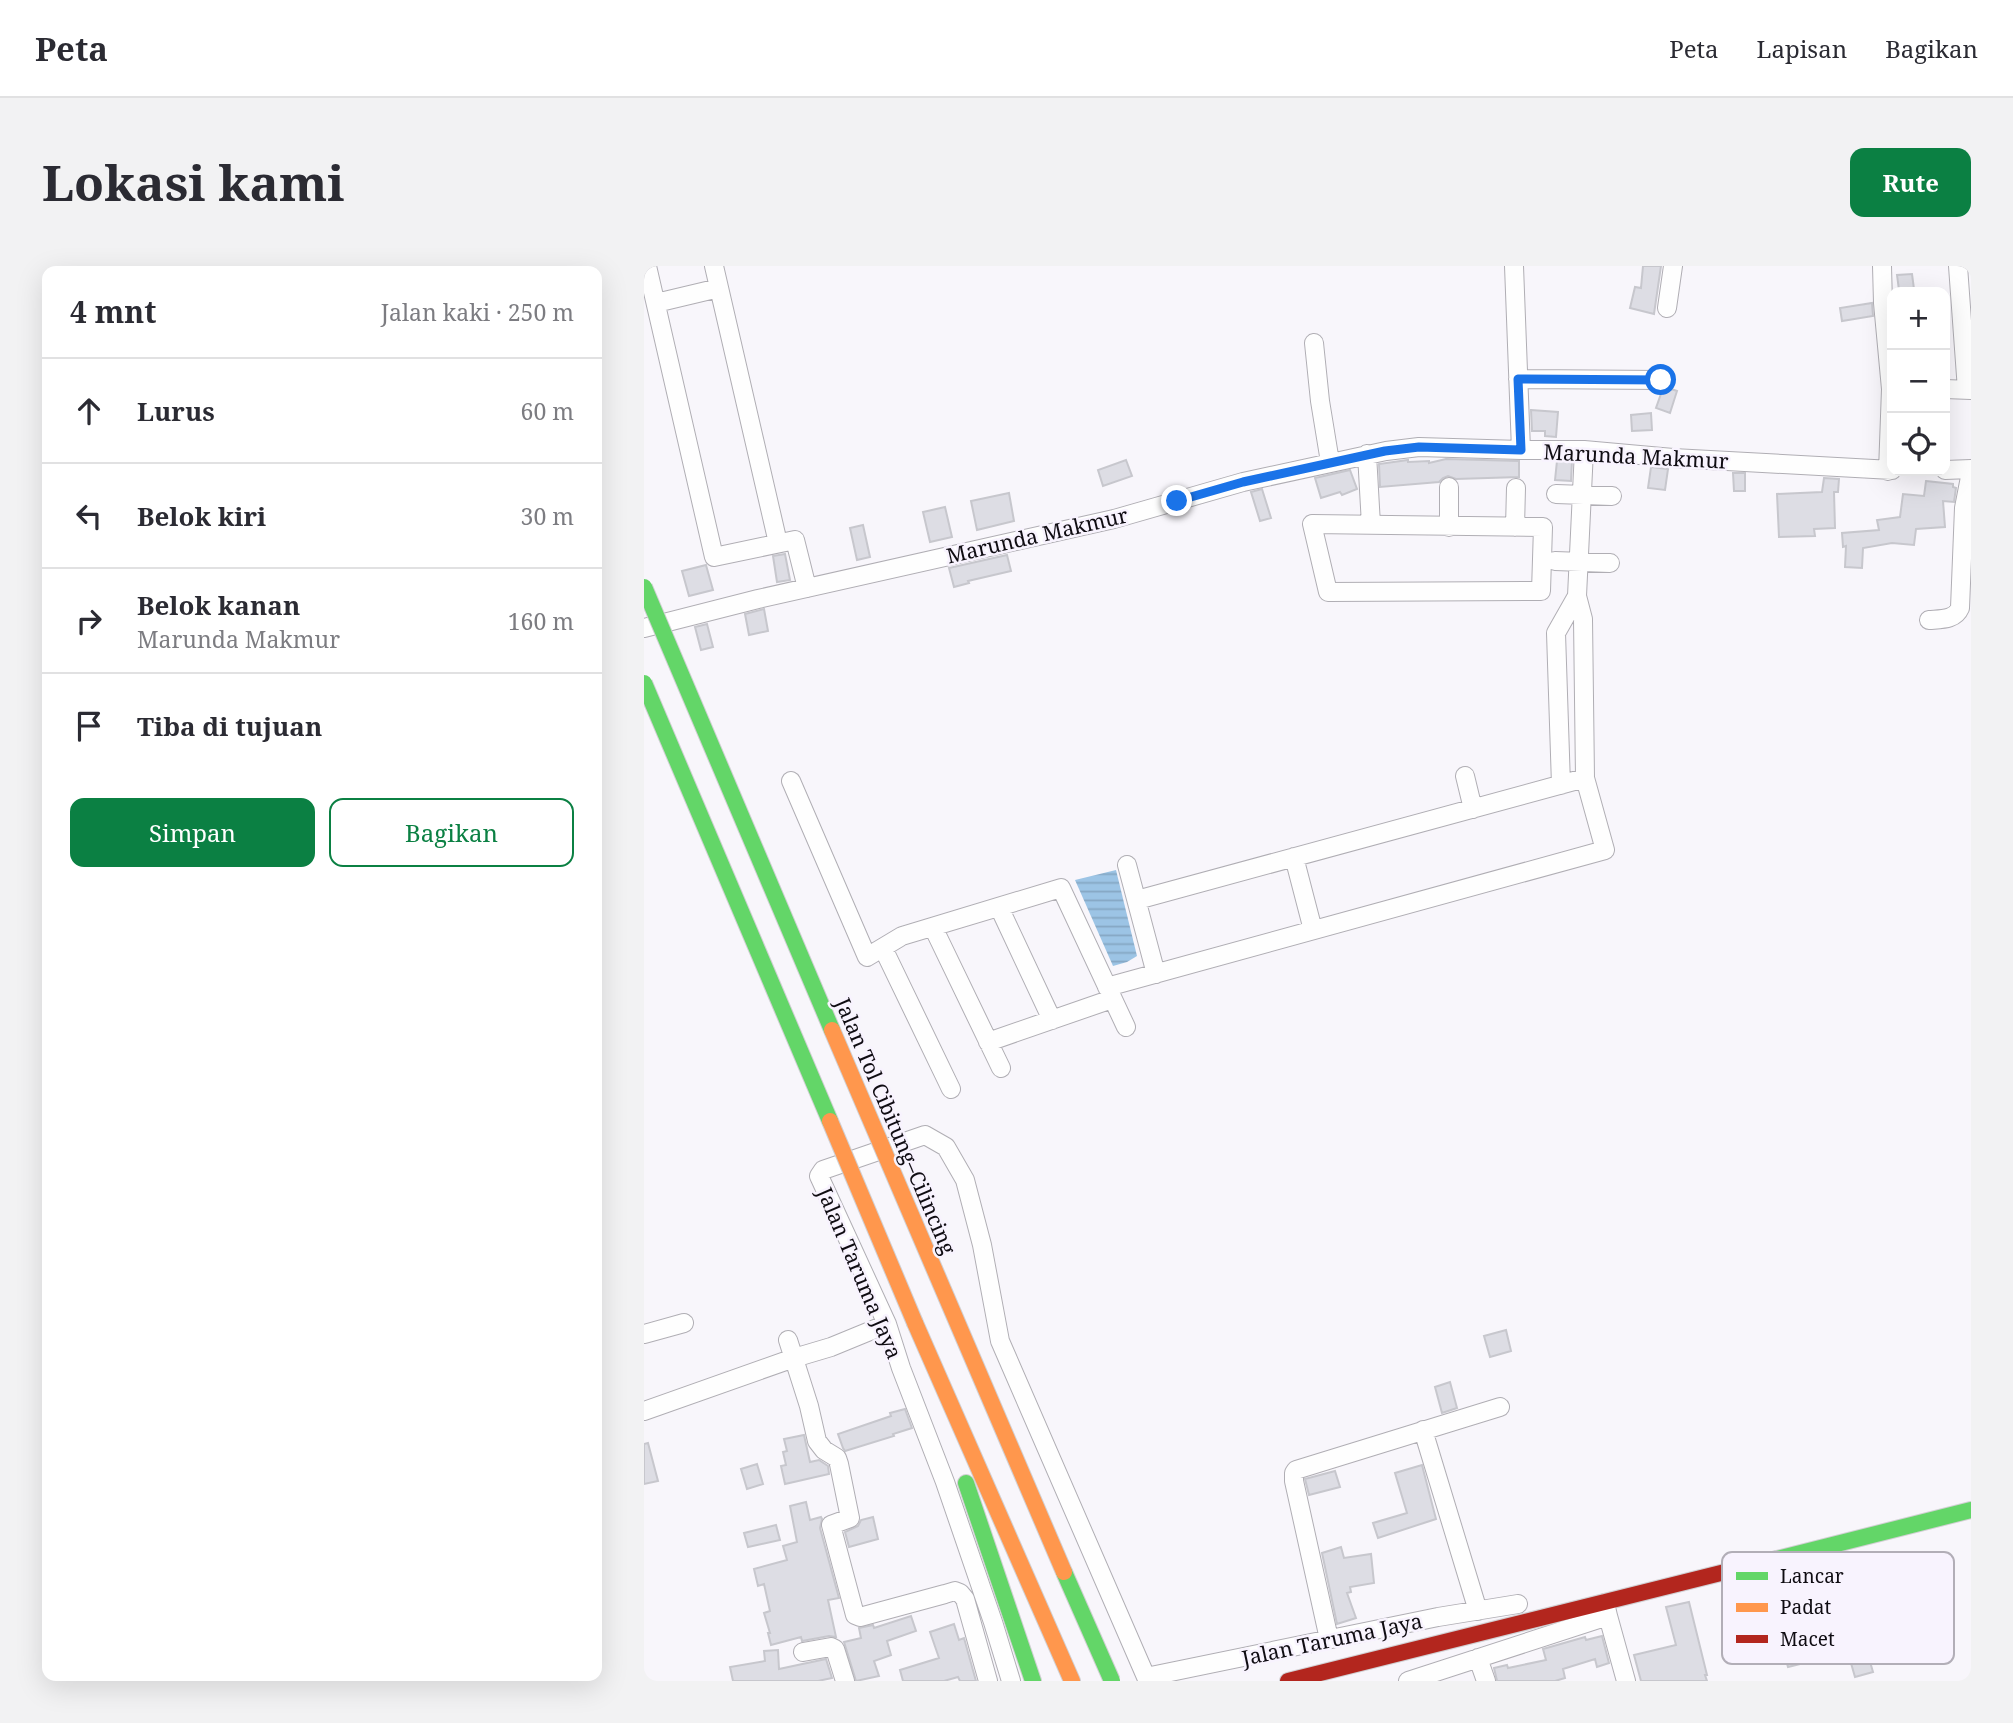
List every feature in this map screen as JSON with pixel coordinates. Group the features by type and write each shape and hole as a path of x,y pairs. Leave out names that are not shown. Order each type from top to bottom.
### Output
{"main road":[{"name":"Jalan Tol Cibitung–Cilincing","path":"644,587 1022,1477 1112,1681"},
{"path":"644,683 915,1323 1072,1681"},
{"path":"915,1323 976,1515 1033,1681"},
{"name":"Jalan Taruma Jaya","path":"1818,1552 1971,1510"},
{"name":"Jalan Taruma Jaya","path":"1288,1681 1586,1608 1606,1610 1722,1578"}],"street":[{"path":"647,266 714,557 796,540 807,588"},
{"path":"714,266 778,543"},
{"path":"1514,266 1521,450"},
{"path":"1667,308 1673,266"},
{"path":"1882,266 1888,350"},
{"path":"1950,389 1969,390 1967,314 1958,266"},
{"path":"656,303 719,288"},
{"path":"1314,343 1320,401 1331,462"},
{"path":"1518,379 1661,380"},
{"name":"Marunda Makmur","path":"644,628 807,588 1114,519 1243,482 1367,454 1419,447 1584,450 1673,458 1887,470"},
{"path":"988,1042 1052,1020 1156,974 1605,850 1585,778 1583,620 1577,597 1584,450"},
{"path":"1367,454 1371,524"},
{"path":"1929,620 1954,616 1960,608 1971,470 1950,470"},
{"path":"1449,486 1449,527"},
{"path":"1515,527 1516,488"},
{"path":"1556,494 1612,496"},
{"path":"1311,524 1371,524 1543,527 1541,591 1328,592 1311,524"},
{"path":"1555,561 1610,563"},
{"path":"1561,785 1556,633 1577,597"},
{"path":"1465,776 1474,809"},
{"path":"1136,900 1585,778"},
{"path":"791,781 867,957 902,936 1060,888 1126,1027"},
{"path":"1293,858 1313,930"},
{"path":"1127,865 1156,974"},
{"path":"999,907 1052,1020"},
{"path":"933,927 1001,1068"},
{"path":"883,948 951,1089"},
{"name":"Jalan Taruma Jaya","path":"1011,1681 976,1571 887,1324 819,1176 823,1170 925,1135 946,1147 965,1180 982,1245 1000,1341 1143,1680 1438,1616 1518,1604"},
{"path":"644,1334 684,1323"},
{"path":"644,1411 794,1357 831,1347 887,1324"},
{"path":"788,1340 817,1441 824,1450 837,1458 839,1464 850,1518 831,1525 855,1615 860,1617 955,1591 960,1593 965,1599 988,1681"},
{"path":"1329,1639 1294,1481 1296,1470 1500,1407"},
{"path":"1423,1430 1478,1611"},
{"path":"1606,1610 1626,1681"},
{"name":"Jalan Taruma Jaya","path":"1408,1681 1606,1610"},
{"path":"803,1652 831,1647 835,1649 845,1681"},
{"path":"1478,1658 1486,1681"}],"water":[{"path":"1116,870 1137,956 1113,966 1075,880"}],"building":[{"path":"1643,266 1661,266 1654,314 1630,308 1635,287 1641,288"},
{"path":"1912,274 1914,287 1899,287 1897,275"},
{"path":"1872,303 1873,316 1842,321 1840,308"},
{"path":"1668,388 1677,391 1670,413 1656,408 1662,391"},
{"path":"1531,410 1558,412 1556,437 1545,436 1545,431 1532,431"},
{"path":"1651,413 1652,430 1632,431 1631,415"},
{"path":"1446,459 1519,461 1519,477 1456,479 1448,476 1439,482 1380,487 1379,464 1408,460 1429,463"},
{"path":"1126,460 1132,476 1103,486 1098,470"},
{"path":"1557,461 1572,461 1571,481 1555,480"},
{"path":"1651,467 1668,469 1665,490 1648,488"},
{"path":"1350,470 1357,489 1342,495 1340,492 1321,498 1315,478"},
{"path":"1733,473 1745,473 1745,491 1734,491"},
{"path":"1824,478 1839,479 1838,492 1834,492 1835,528 1814,529 1815,536 1779,537 1777,494 1822,492"},
{"path":"1926,481 1953,484 1956,488 1954,502 1943,501 1945,527 1916,529 1914,545 1892,543 1863,548 1862,568 1845,567 1846,546 1843,547 1842,533 1879,530 1877,520 1900,517 1903,494 1924,496"},
{"path":"1262,489 1271,518 1260,521 1251,492"},
{"path":"1009,493 1014,521 977,530 971,501"},
{"path":"945,507 952,537 930,542 923,512"},
{"path":"863,525 870,557 857,560 850,528"},
{"path":"785,554 790,580 777,582 773,556"},
{"path":"1007,555 1011,571 954,587 949,568"},
{"path":"706,565 713,590 689,596 682,571"},
{"path":"764,609 768,631 749,635 745,614"},
{"path":"707,624 713,647 701,650 695,627"},
{"path":"1506,1330 1511,1351 1490,1357 1484,1336"},
{"path":"1450,1382 1457,1408 1442,1413 1435,1387"},
{"path":"905,1409 912,1428 845,1451 843,1448 838,1434"},
{"path":"804,1435 810,1462 819,1460 828,1466 829,1474 785,1484 781,1466 786,1465 784,1439"},
{"path":"648,1443 658,1481 644,1484 644,1444"},
{"path":"757,1464 763,1484 747,1489 741,1469"},
{"path":"1422,1465 1436,1519 1378,1538 1373,1523 1407,1513 1395,1473"},
{"path":"1335,1471 1340,1487 1309,1495 1305,1479"},
{"path":"806,1502 810,1520 822,1519 820,1528 839,1598 828,1600 836,1637 802,1641 801,1637 771,1645 764,1613 770,1611 764,1584 758,1586 754,1569 787,1560 783,1546 797,1542 790,1506"},
{"path":"873,1517 878,1539 849,1547 845,1532 858,1526 861,1520"},
{"path":"776,1525 780,1540 748,1547 744,1533"},
{"path":"1341,1547 1344,1558 1371,1554 1374,1583 1350,1587 1351,1592 1347,1593 1356,1618 1337,1624 1322,1553"},
{"path":"1689,1602 1707,1681 1641,1681 1634,1655 1676,1645 1666,1607"},
{"path":"911,1616 916,1631 887,1641 891,1655 874,1661 879,1676 856,1681 844,1642 861,1638 859,1628 873,1625 874,1628"},
{"path":"954,1624 959,1640 964,1638 976,1681 960,1681 958,1677 944,1681 903,1681 900,1670 939,1658 930,1632"},
{"path":"1602,1636 1609,1663 1597,1667 1595,1659 1563,1669 1565,1678 1555,1681 1497,1681 1494,1668 1507,1665 1508,1668 1546,1660 1543,1649 1585,1637 1586,1640"},
{"path":"778,1650 779,1669 826,1659 832,1678 818,1681 733,1681 730,1667 765,1661 764,1651"},
{"path":"1851,1664 1871,1664 1873,1672 1855,1677"}],"traffic: fast":[{"path":"644,587 832,1030"},
{"path":"644,683 830,1121"},
{"path":"966,1483 1033,1681"},
{"path":"1805,1552 1971,1510"},
{"path":"1064,1572 1112,1681"}],"traffic: slow":[{"path":"832,1030 1064,1572"},
{"path":"830,1121 915,1323"},
{"path":"915,1323 1072,1681"}],"traffic: jam":[{"path":"1288,1681 1722,1573"}],"route":[{"path":"1177,501 1243,482 1385,451 1419,447 1521,450 1518,379 1661,380"}]}
